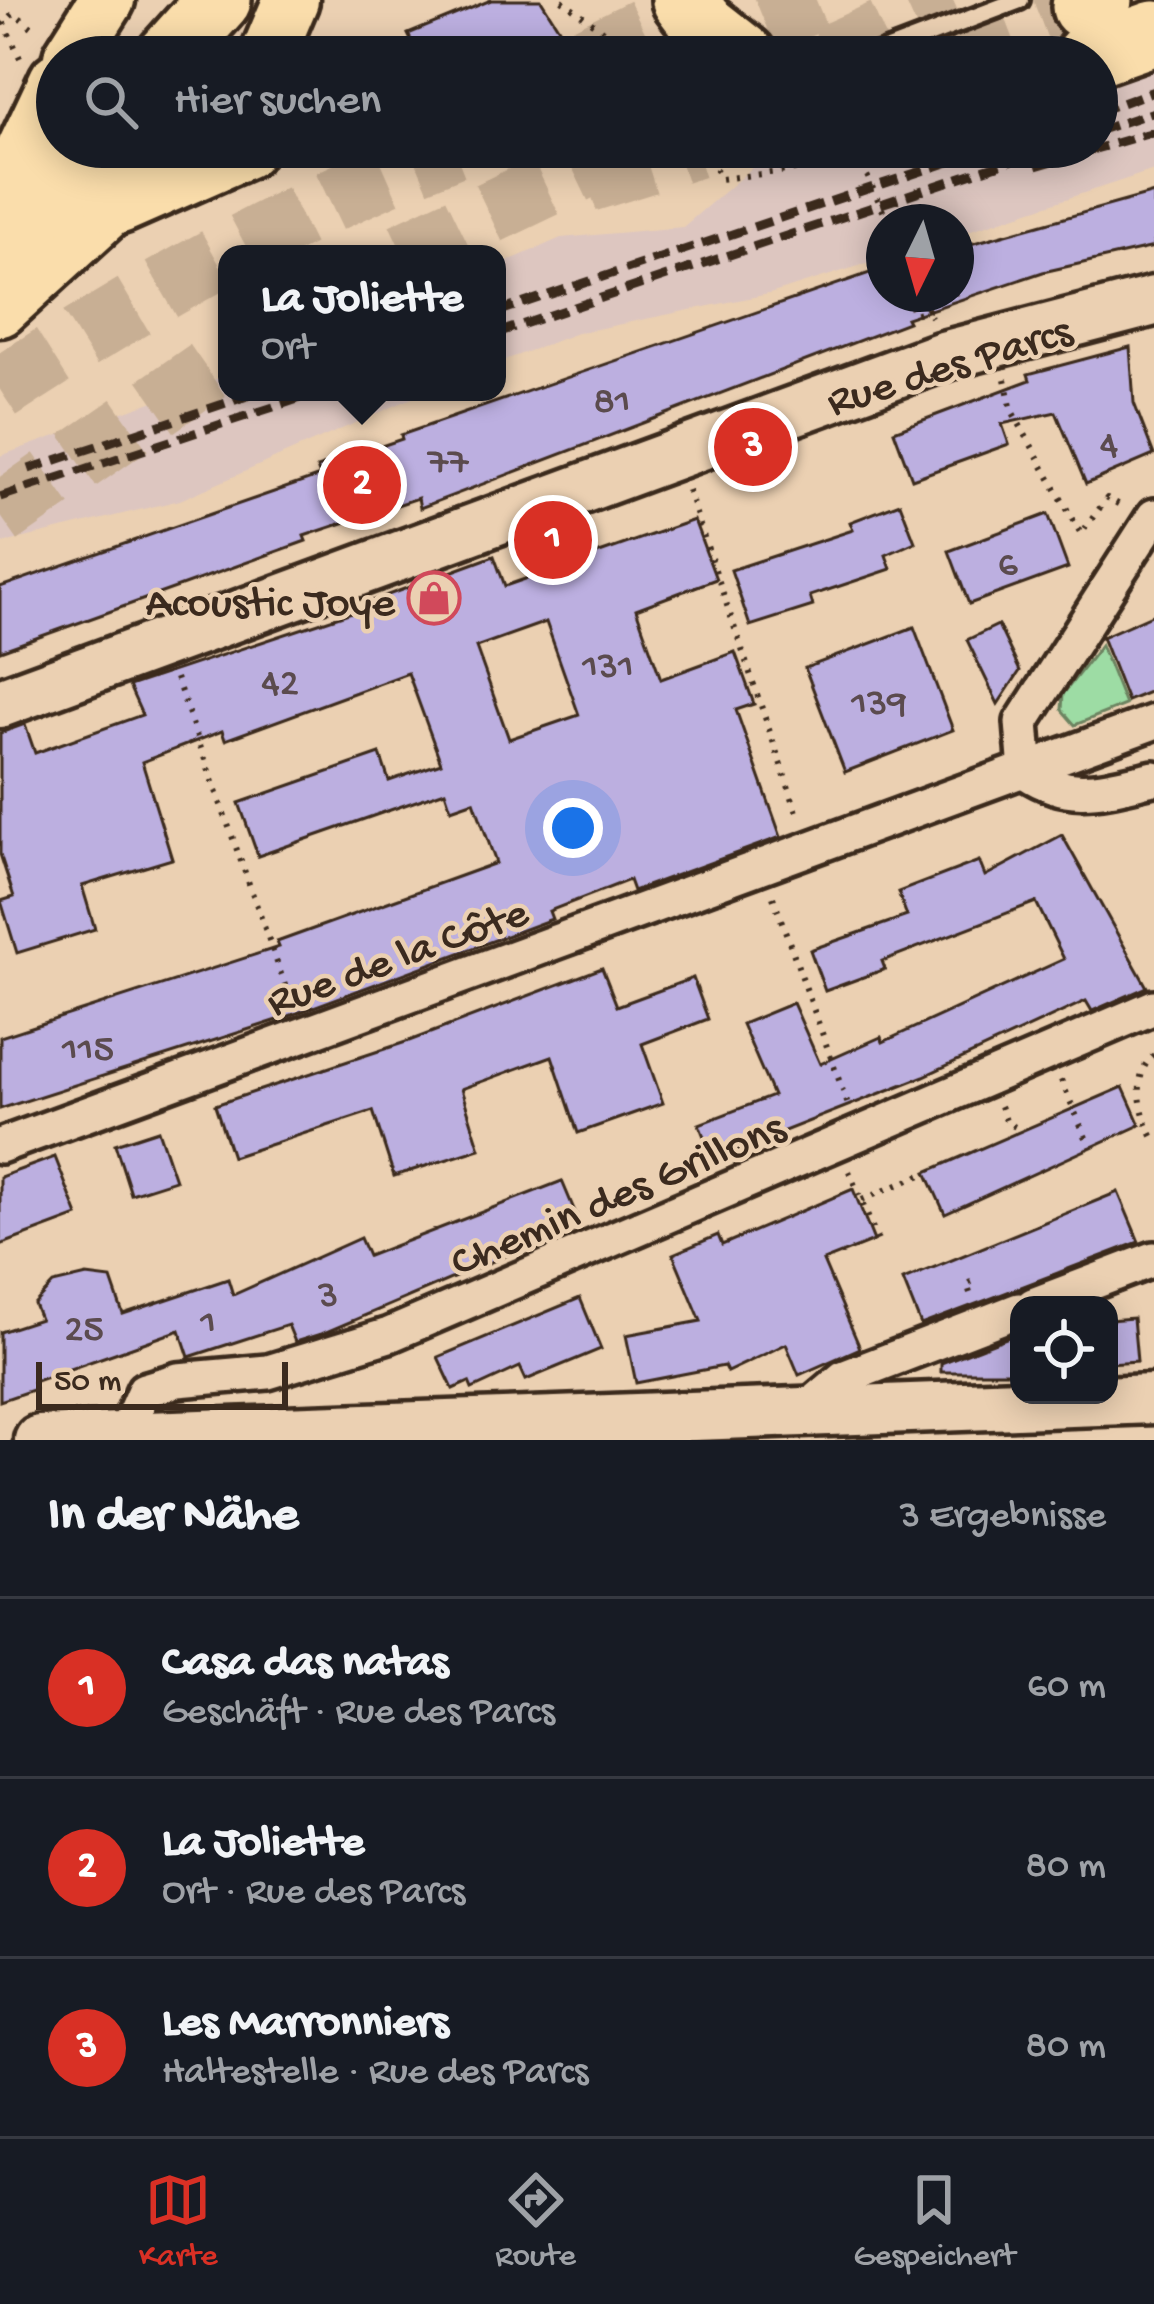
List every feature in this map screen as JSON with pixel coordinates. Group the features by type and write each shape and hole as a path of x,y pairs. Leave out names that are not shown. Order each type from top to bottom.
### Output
{"highway":[{"path":"187,36 219,0"},
{"path":"684,0 718,36"},
{"path":"1090,21 1154,33"},
{"path":"5,275 50,196 105,174 136,168"}],"main road":[{"path":"84,36 107,0"},
{"path":"275,36 291,0"},
{"path":"5,275 24,150 36,125"},
{"path":"5,275 105,174"},
{"name":"Rue des Parcs","path":"0,703 944,356 1154,301"},
{"path":"39,1440 633,1428 803,1412 1154,1399"}],"street":[{"path":"1152,519 1022,722 1026,772 1052,789 1154,778"},
{"name":"Rue de la Côte","path":"0,1146 1154,722"},
{"name":"Chemin des Grillons","path":"124,1436 144,1390 178,1380 268,1372 389,1335 1154,1007"},
{"path":"1057,1296 1154,1259"},
{"path":"803,1412 843,1378 1010,1313"}],"lane":[{"path":"925,36 1020,0"}],"path":[{"path":"562,0 610,36"},
{"path":"715,168 720,179 811,168"},
{"path":"864,168 880,204"},
{"path":"929,312 931,316"},
{"path":"1001,365 1012,411 1081,534 1107,498 1152,519"},
{"path":"683,475 810,849"},
{"path":"170,664 303,1035"},
{"path":"762,867 878,1241"},
{"path":"1154,1054 1143,1064 1138,1082 1154,1140"},
{"path":"1050,1055 1090,1147"},
{"path":"1144,1102 1154,1100"},
{"path":"862,1200 921,1175"}],"shaded area":[{"path":"1154,59 1154,170 974,229 974,204 866,204 866,264 773,293 577,333 506,360 506,262 561,238 683,227 752,168 1118,168 1118,70"},
{"path":"218,378 218,401 406,401 180,500 0,544 0,456"}],"green space":[{"path":"1101,645 1125,705 1075,725 1062,710 1063,694"}],"building":[{"path":"491,0 541,0 560,30 547,36 408,34"},
{"path":"1154,193 1154,247 1043,272 974,295 974,243"},
{"path":"866,274 866,312 924,312 420,508 418,498 304,536 306,541 0,651 0,587 320,476 317,468"},
{"path":"1130,347 1134,403 1154,455 1086,484 1056,412 1002,424 1009,444 912,479 894,431 1030,380 1028,374"},
{"path":"900,503 915,542 886,555 891,569 810,596 813,606 750,626 731,570 853,530 850,522"},
{"path":"1048,514 1068,568 969,604 949,551"},
{"path":"694,520 716,579 636,609 661,679 735,652 754,704 736,710 781,837 633,891 629,880 549,911 552,919 281,1019 0,1109 0,1037 279,947 277,942 496,863 474,801 451,809 445,791 258,856 239,803 380,754 389,781 441,763 408,673 225,740 222,731 142,762 172,859 82,886 95,929 17,953 1,901 14,897 0,854 0,733 25,724 35,753 142,715 129,686 367,607 366,603 494,556 505,586","holes":["546,622 579,715 509,739 476,647"]},
{"path":"1154,614 1154,690 1127,701 1102,637"},
{"path":"998,625 1020,671 998,704 967,640"},
{"path":"914,627 953,730 845,772 805,668"},
{"path":"1062,835 1147,987 1092,1011 1086,1001 924,1076 713,1159 699,1124 773,1096 742,1024 793,1003 820,1064 881,1037 883,1042 1064,959 1036,902 882,961 885,969 825,991 810,950 907,916 898,892 979,861 985,876"},
{"path":"602,968 617,1006 693,978 708,1019 642,1044 663,1103 578,1133 552,1056 461,1089 480,1149 394,1176 373,1111 232,1157 215,1105 409,1041"},
{"path":"1123,1087 1140,1125 945,1214 926,1172"},
{"path":"158,1130 175,1180 131,1194 115,1144"},
{"path":"55,1157 78,1216 0,1245 0,1177"},
{"path":"562,1181 580,1224 324,1333 295,1342 288,1325 189,1357 180,1330 33,1382 35,1389 0,1401 0,1332 40,1319 34,1304 53,1284 87,1276 111,1279 123,1314 228,1279 233,1295 360,1238 368,1256"},
{"path":"853,1189 874,1241 823,1261 860,1348 799,1375 786,1344 727,1372 724,1366 636,1383 626,1335 701,1321 673,1254 718,1235 722,1245"},
{"path":"1118,1192 1139,1242 921,1325 903,1280"},
{"path":"580,1298 601,1349 526,1380 520,1367 472,1389 469,1382 453,1389 438,1357"},
{"path":"1133,1318 1137,1361 1118,1362 1118,1319"},
{"path":"1010,1336 1010,1372 941,1372 941,1363"}],"tunnel":[{"path":"629,36 701,0"},
{"path":"728,36 816,0"},
{"path":"873,36 953,0"},
{"path":"1008,36 1084,7"},
{"path":"244,245 403,168"},
{"path":"422,245 583,168"},
{"path":"587,181 628,168"},
{"path":"0,390 218,258"},
{"path":"0,515 218,363"}],"railway":[{"path":"1118,104 1154,91"},
{"path":"1118,124 1154,112"},
{"path":"1118,142 1154,132"},
{"path":"506,309 931,168"},
{"path":"506,330 988,168"},
{"path":"29,469 232,401"},
{"path":"0,497 292,401"}],"place":[{"name":"Les Marronniers","path":"753,447"},
{"name":"La Joliette","path":"362,485"},
{"name":"Casa das natas","path":"553,540"},
{"name":"Acoustic Joye","path":"434,598"}]}
